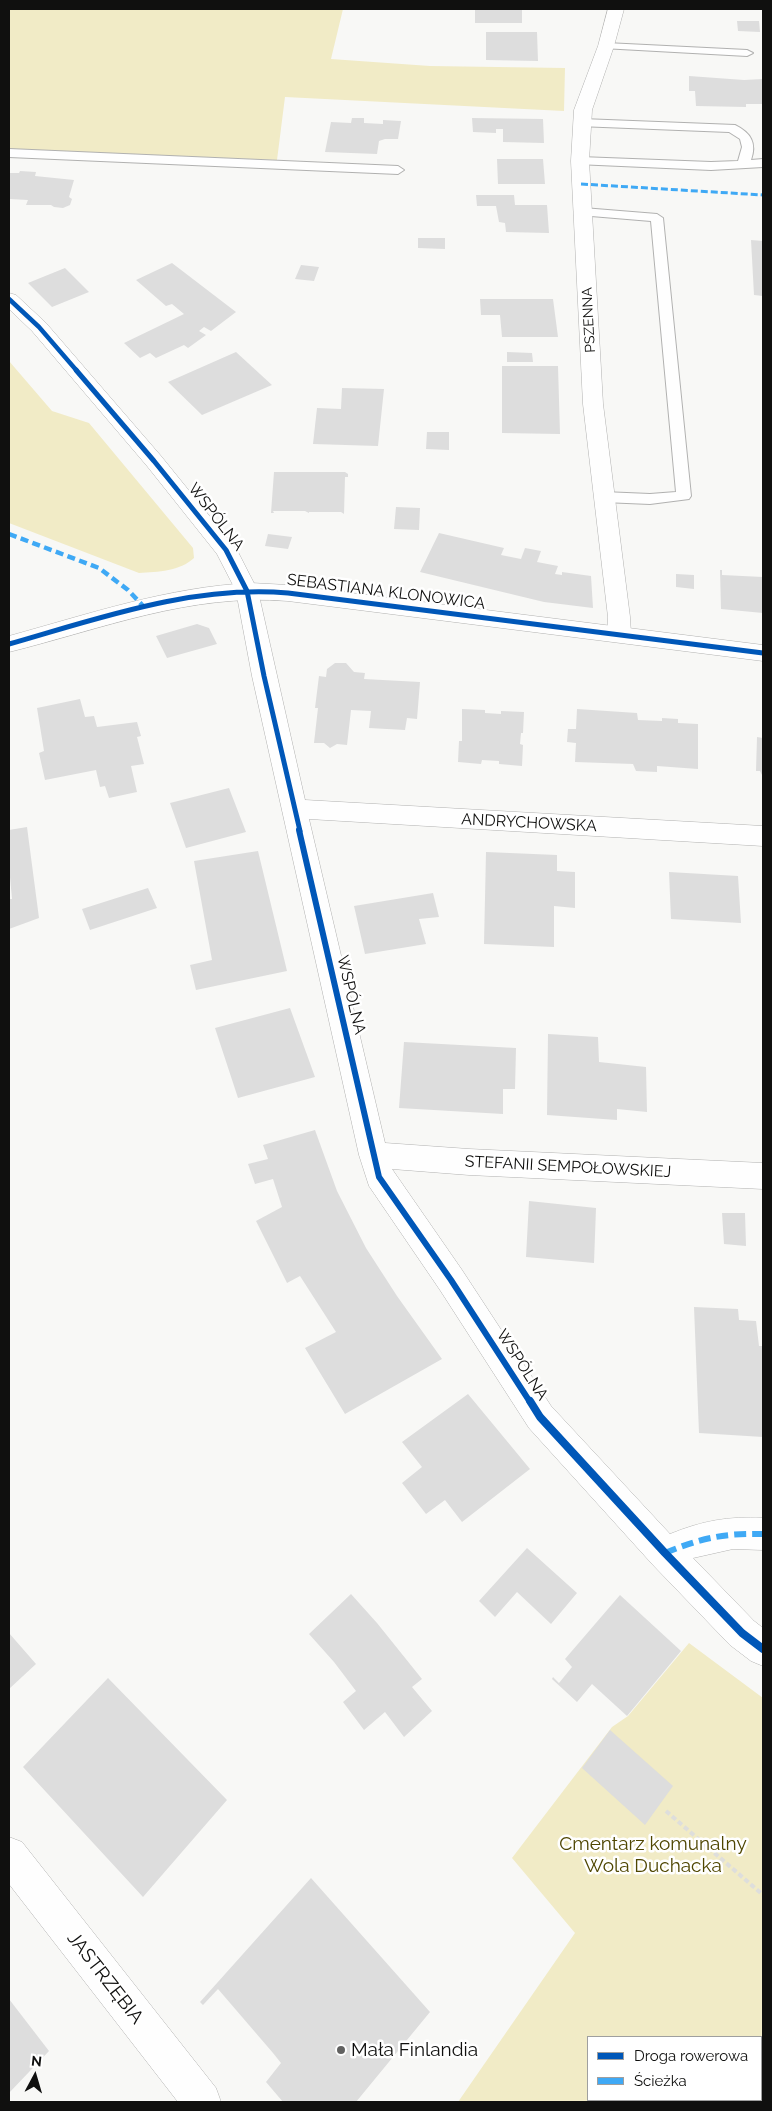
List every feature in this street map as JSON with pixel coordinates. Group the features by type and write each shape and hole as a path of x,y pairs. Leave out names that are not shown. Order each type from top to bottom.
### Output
{"street":[{"name":"PSZENNA","path":"616,9 606,46 588,92 582,123 580,161 593,404 619,617 619,634"},
{"name":"WSPÓLNA","path":"9,299 39,327 154,461 226,550 247,591 264,676 379,1177 451,1280 540,1417 665,1553 742,1632 763,1649"},
{"name":"SEBASTIANA KLONOWICA","path":"9,644 144,607 200,596 247,591 288,593 763,653"},
{"name":"ANDRYCHOWSKA","path":"294,809 763,836"},
{"name":"STEFANII SEMPOŁOWSKIEJ","path":"373,1155 469,1162 763,1176"},
{"path":"665,1553 696,1540 733,1533 763,1534"},
{"name":"JASTRZĘBIA","path":"9,1855 202,2102"}],"lane":[{"path":"606,46 747,53"},
{"path":"582,123 732,128 741,132 747,138 749,152 743,164"},
{"path":"9,154 398,170"},
{"path":"580,161 711,166 763,163"},
{"path":"583,212 657,218 684,496 650,499 603,497"}],"path":[{"path":"666,1811 763,1895"}],"green space":[{"path":"9,9 343,9 331,59 430,66 565,68 564,111 285,97 277,160 9,150"},
{"path":"9,361 52,411 89,423 193,548 194,558 175,568 139,573 9,523"},
{"name":"Cmentarz komunalny Wola Duchacka","path":"689,1643 763,1698 763,2102 458,2102 575,1933 512,1858 612,1727 628,1716"}],"building":[{"path":"475,9 522,9 522,23 475,23"},
{"path":"737,21 759,21 760,32 738,31"},
{"path":"486,32 537,32 538,61 486,60"},
{"path":"689,76 744,80 763,79 763,104 746,104 746,107 696,106 695,91 689,91"},
{"path":"352,118 364,118 364,123 383,124 383,120 401,121 398,139 379,141 377,154 325,152 331,122 351,123"},
{"path":"472,118 543,119 544,143 503,142 503,129 496,129 496,133 473,132"},
{"path":"497,159 543,159 545,184 498,184"},
{"path":"20,171 36,172 35,176 74,180 69,197 72,199 70,205 63,208 51,205 26,205 28,200 9,199 9,173 19,173"},
{"path":"476,195 514,195 515,205 547,205 549,233 506,232 505,223 499,222 496,206 477,206"},
{"path":"418,238 445,238 445,249 418,248"},
{"path":"751,240 763,241 763,296 754,295"},
{"path":"172,263 236,312 211,331 204,327 199,331 206,335 188,348 184,345 156,358 150,353 140,358 124,343 184,314 172,304 166,306 136,280"},
{"path":"301,265 319,267 314,281 295,279"},
{"path":"65,268 89,292 52,307 28,283"},
{"path":"480,299 553,299 558,337 502,337 500,315 481,315"},
{"path":"236,352 272,385 202,415 168,382"},
{"path":"507,352 532,353 533,362 507,362"},
{"path":"502,366 558,366 560,434 502,433"},
{"path":"342,388 384,389 378,446 313,444 317,408 341,409"},
{"path":"427,432 449,432 449,450 426,449"},
{"path":"274,472 345,472 348,474 348,477 345,477 344,514 341,512 309,513 305,511 273,511 274,513 271,513"},
{"path":"396,507 420,508 419,530 394,529"},
{"path":"439,533 504,548 501,555 521,559 525,548 541,551 537,562 558,566 555,574 562,575 562,572 591,576 593,608 544,602 420,572"},
{"path":"268,534 292,537 288,549 265,546"},
{"path":"720,570 722,570 722,575 763,577 763,613 721,609"},
{"path":"676,574 694,575 694,589 676,587"},
{"path":"197,624 209,628 217,644 167,658 156,636"},
{"path":"335,663 346,663 354,672 365,673 364,679 420,682 417,719 407,718 405,730 369,728 371,711 351,710 347,745 337,744 330,748 324,743 314,743 318,708 315,708 319,676 326,677 327,669"},
{"path":"80,699 85,717 94,716 97,727 137,722 141,736 137,737 144,764 131,766 137,792 109,798 105,786 100,787 96,770 45,780 39,753 44,751 37,708"},
{"path":"462,709 485,710 485,713 501,714 501,711 524,712 523,733 521,733 520,744 523,745 522,766 499,764 499,761 482,760 481,764 458,762 459,741 462,741"},
{"path":"577,709 637,713 638,720 662,721 662,718 678,719 678,723 698,724 698,769 657,766 657,772 636,771 633,764 575,762 576,743 567,742 568,729 576,729"},
{"path":"757,737 763,738 763,777 760,771 756,771"},
{"path":"229,788 246,832 186,848 170,803"},
{"path":"27,827 39,918 9,929 9,899 12,899 9,866 9,830"},
{"path":"258,851 287,971 196,990 190,965 212,960 194,861"},
{"path":"486,852 557,855 557,871 575,872 575,908 554,906 554,947 484,944"},
{"path":"669,872 738,876 741,923 671,919"},
{"path":"148,888 157,908 90,930 82,909"},
{"path":"433,893 439,917 419,919 426,944 365,954 354,906"},
{"path":"290,1008 315,1077 238,1098 215,1028"},
{"path":"548,1034 598,1037 599,1062 646,1067 647,1112 617,1109 617,1120 547,1115"},
{"path":"404,1042 516,1048 515,1089 503,1089 503,1114 399,1108"},
{"path":"315,1130 337,1191 366,1248 397,1296 442,1359 345,1414 305,1348 336,1332 300,1276 287,1283 256,1221 282,1207 273,1179 255,1184 248,1164 268,1159 263,1145"},
{"path":"529,1201 596,1208 594,1263 526,1257"},
{"path":"722,1213 745,1213 746,1246 724,1244"},
{"path":"694,1307 738,1309 739,1320 756,1321 759,1346 763,1346 763,1437 699,1433"},
{"path":"468,1394 530,1469 462,1522 445,1500 426,1514 402,1483 422,1467 402,1442"},
{"path":"527,1548 577,1593 551,1624 517,1592 495,1617 479,1601"},
{"path":"351,1594 422,1679 412,1687 432,1711 404,1737 385,1712 364,1730 343,1702 356,1691 309,1634"},
{"path":"620,1595 681,1651 627,1716 592,1684 577,1702 552,1679 553,1677 559,1683 572,1667 565,1659"},
{"path":"9,1633 36,1664 9,1689"},
{"path":"108,1678 227,1800 143,1897 23,1767"},
{"path":"610,1730 673,1786 645,1825 582,1768"},
{"path":"311,1878 430,2012 356,2102 283,2102 266,2082 281,2063 273,2053 218,1989 203,2005 200,2002"},
{"path":"9,1999 49,2051 9,2093"}],"marked path":[{"path":"581,184 763,195"},
{"path":"9,534 99,568 128,590 144,607"},
{"path":"665,1553 696,1540 733,1533 763,1534"}],"cycle path":[{"path":"9,299 39,327 154,461 226,550 247,591 264,676 379,1177 451,1280 540,1417 665,1553 742,1633 763,1649"},
{"path":"9,644 156,604 216,594 256,591 288,593 763,653"}],"place":[{"name":"Mała Finlandia","path":"341,2050"}]}
